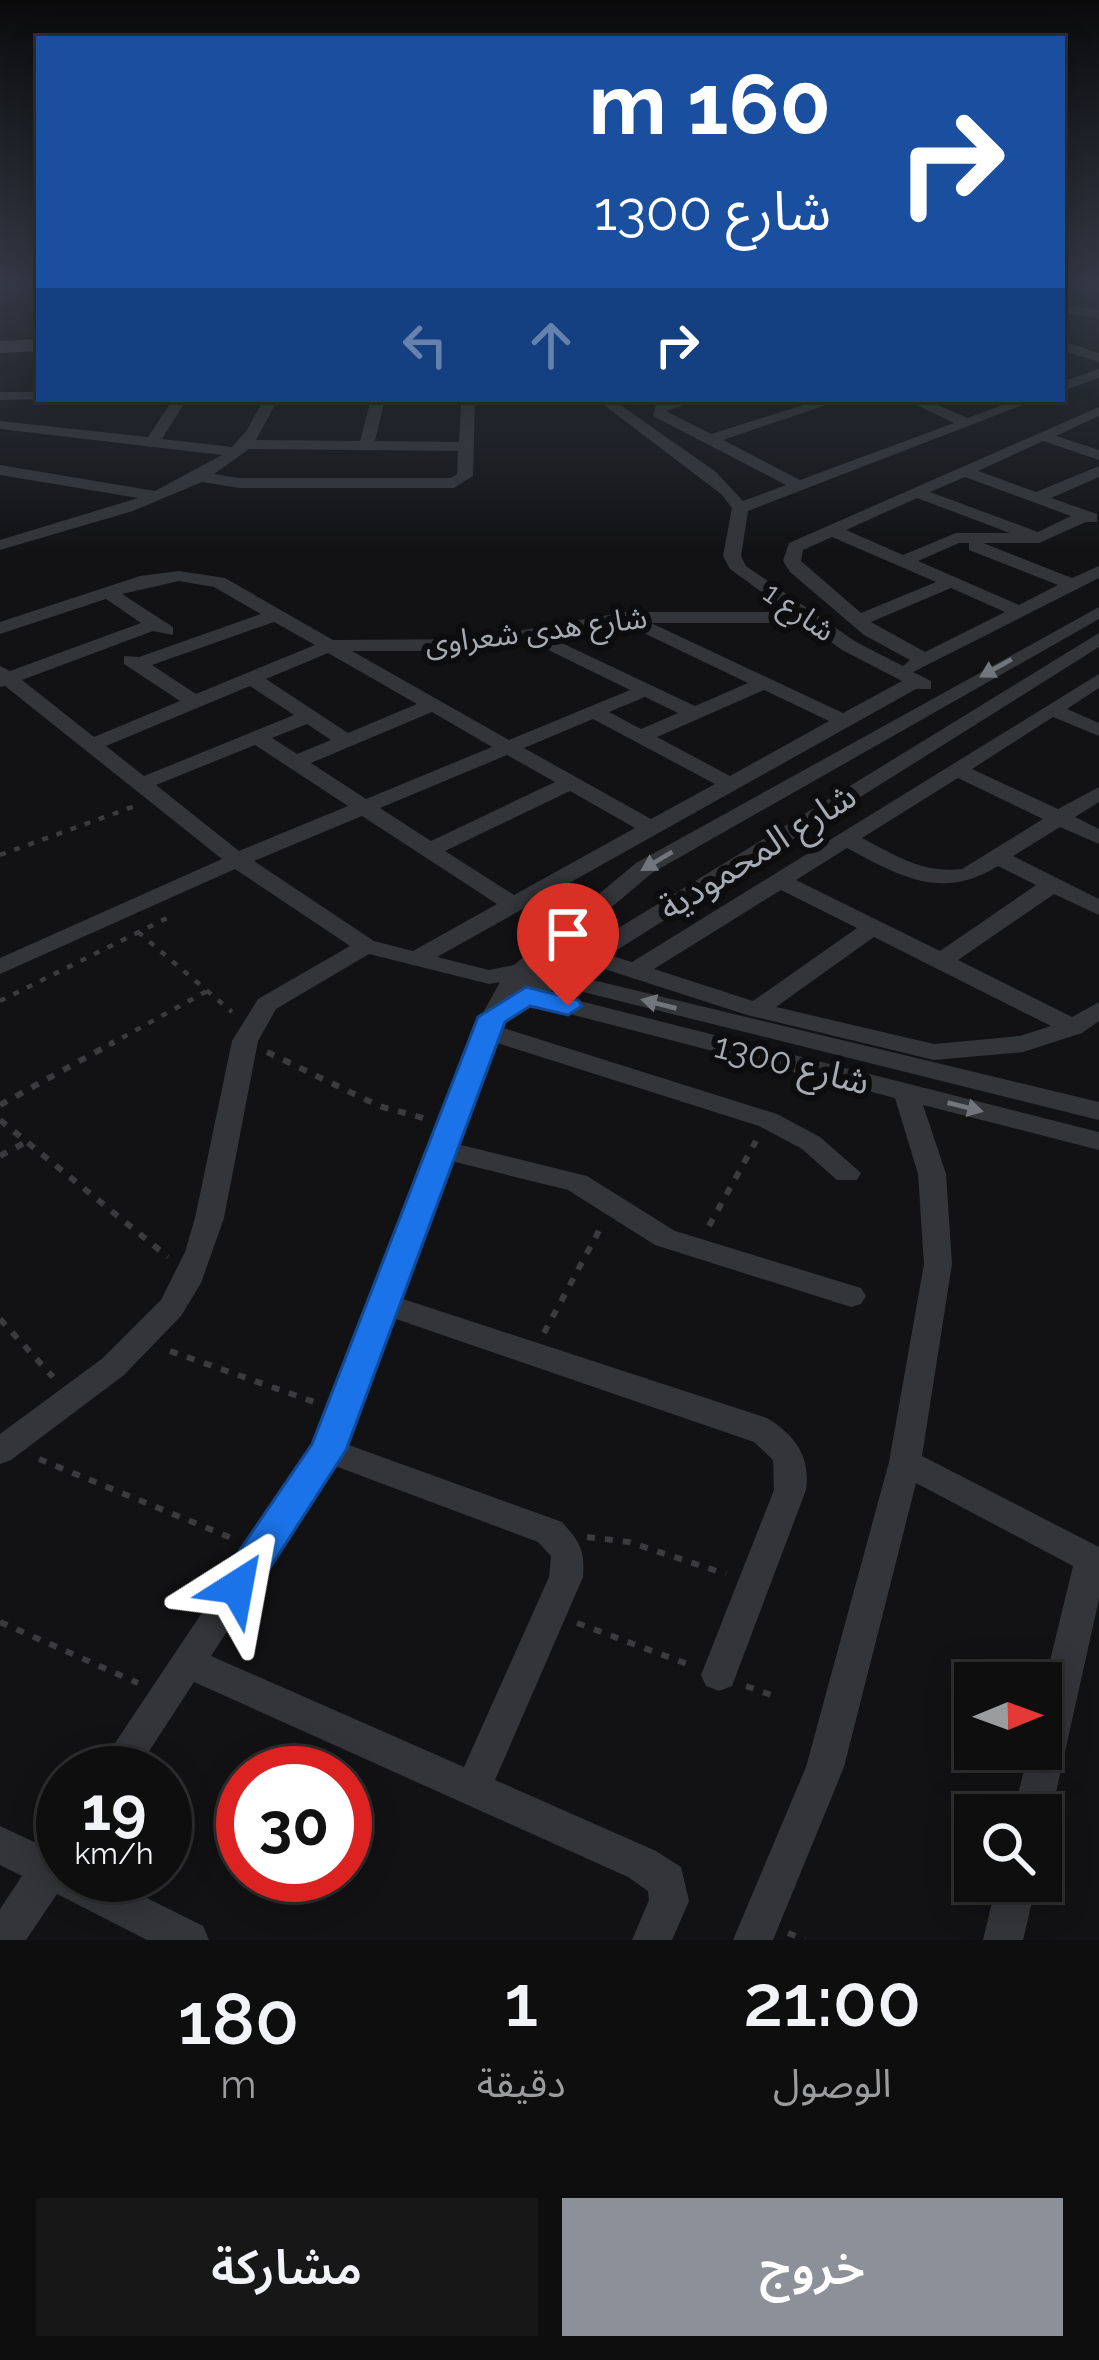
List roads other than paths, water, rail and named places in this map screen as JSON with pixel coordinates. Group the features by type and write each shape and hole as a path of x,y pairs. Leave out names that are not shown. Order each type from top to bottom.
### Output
{"street":[{"path":"1065,386 1099,373"},
{"path":"0,396 36,396"},
{"path":"35,428 54,402"},
{"path":"154,440 178,402"},
{"path":"0,545 197,476 240,448 269,402"},
{"path":"366,446 377,402"},
{"path":"197,476 239,483 447,484 465,476 468,402"},
{"path":"606,402 632,425 705,470 740,508 1023,402"},
{"path":"682,402 658,413 800,486"},
{"path":"709,440 828,402"},
{"path":"917,402 968,423"},
{"path":"913,671 792,561 795,548 1095,415"},
{"path":"0,424 35,428 68,456 153,495"},
{"path":"1042,436 1099,454"},
{"path":"0,470 154,440 240,448 466,447"},
{"path":"963,471 1092,518"},
{"path":"1037,498 1095,475"},
{"path":"917,493 1039,538"},
{"name":"شارع 1","path":"740,508 732,556 740,569 848,646 913,671 946,695"},
{"path":"904,562 956,538 1039,538 1092,518"},
{"path":"831,530 1019,611"},
{"path":"0,531 29,536"},
{"path":"956,538 1072,584"},
{"path":"413,960 844,721 913,671 1099,571"},
{"name":"شارع هدى شعراوى","path":"0,628 146,580 192,577 219,582 329,646 446,647 625,617 810,618"},
{"path":"858,621 951,582"},
{"path":"108,592 188,646"},
{"path":"137,664 275,615"},
{"path":"625,617 844,721"},
{"name":"شارع المحمودية","path":"504,997 553,945 644,868 946,695 1093,621"},
{"path":"2,677 155,624"},
{"path":"529,634 694,713"},
{"path":"104,642 195,702"},
{"path":"91,745 329,646 651,828"},
{"name":"شارع المحمودية","path":"552,977 1094,647"},
{"name":"شارع 1300","path":"2,677 237,860 366,946 504,997 1099,1141"},
{"path":"252,678 347,741"},
{"path":"635,971 1099,680"},
{"path":"640,737 764,683"},
{"path":"0,967 237,860 646,691"},
{"path":"296,762 432,705"},
{"path":"1052,709 1099,730"},
{"path":"594,712 730,784"},
{"path":"149,790 309,716"},
{"path":"257,737 512,904"},
{"path":"958,770 1099,837"},
{"path":"429,850 570,783"},
{"path":"849,840 912,872 941,879 968,875 1099,793"},
{"path":"997,857 1099,908"},
{"path":"783,882 1073,1027"},
{"path":"941,962 1052,885"},
{"path":"756,1010 873,927"},
{"path":"553,945 756,1010 934,1052 994,1049 1073,1027 1099,1010"},
{"path":"3,1448 142,1341 171,1309 191,1276 248,1034 267,1004 366,946"},
{"name":"شارع 1300","path":"504,997 552,977 1099,1111"},
{"path":"132,1746 328,1450 504,997 768,1120 811,1143 847,1173"},
{"path":"753,1940 825,1767 905,1462 938,1264 932,1174 906,1092"},
{"path":"446,1137 577,1183 636,1223 697,1249 851,1296"},
{"path":"383,1303 756,1427 789,1453 794,1472 719,1676"},
{"path":"328,1450 550,1532 562,1541 570,1564 472,1790"},
{"path":"905,1462 1095,1561 1037,1794"},
{"path":"187,1662 642,1864 667,1881 669,1901 652,1940"},
{"path":"0,1845 36,1855"},
{"path":"4,1940 36,1891"},
{"path":"126,1902 189,1940"},
{"path":"1003,1940 1012,1902"}]}
